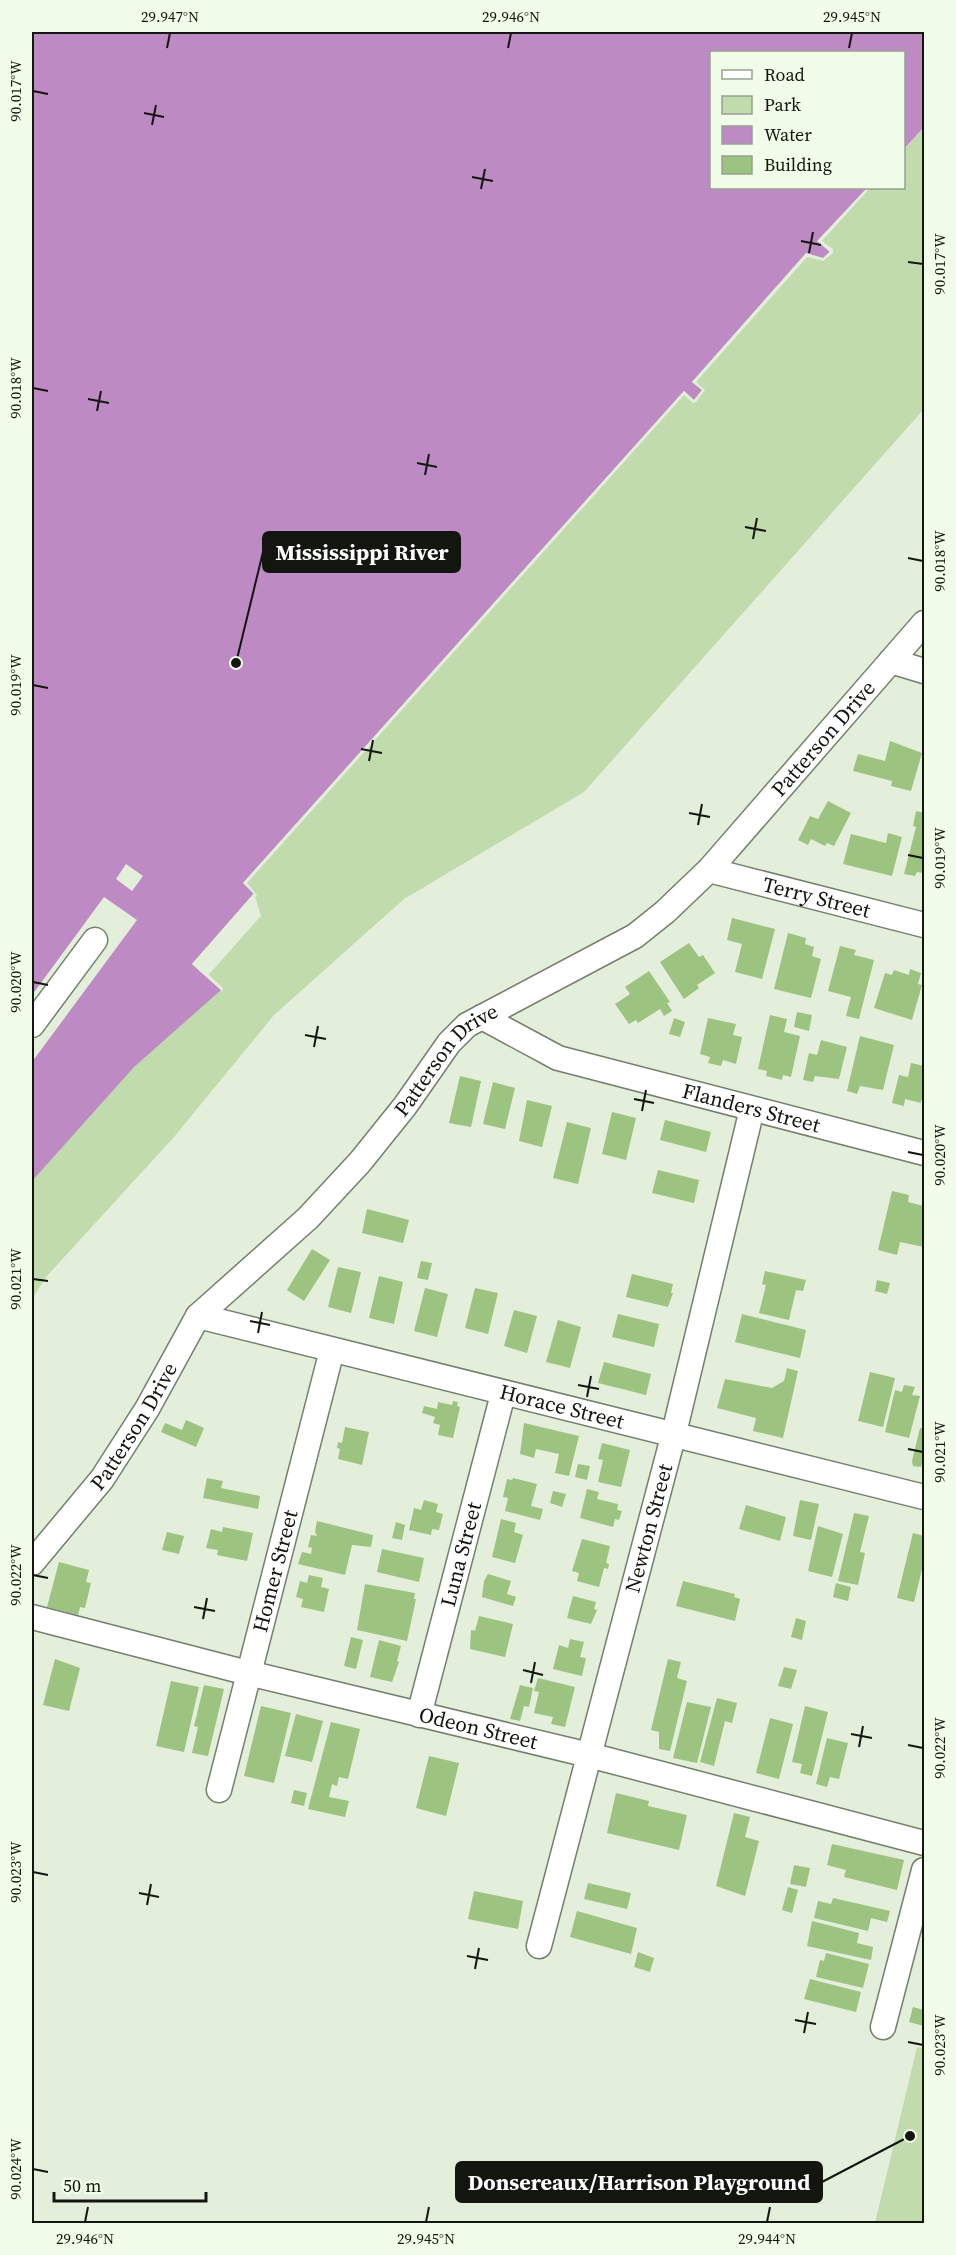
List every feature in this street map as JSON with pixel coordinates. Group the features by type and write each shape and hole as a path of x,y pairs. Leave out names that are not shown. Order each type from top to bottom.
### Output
{"street":[{"name":"Patterson Drive","path":"32,1563 102,1479 147,1409 198,1316 308,1218 360,1162 405,1106 449,1043 467,1024 635,936 665,912 709,870 924,623"},
{"path":"891,662 924,671"},
{"name":"Terry Street","path":"709,870 924,925"},
{"path":"32,1025 95,940"},
{"name":"Flanders Street","path":"482,1017 558,1058 924,1153"},
{"name":"Newton Street","path":"539,1946 674,1433 752,1109"},
{"name":"Horace Street","path":"198,1316 503,1394 674,1433 924,1497"},
{"name":"Homer Street","path":"219,1790 332,1350"},
{"name":"Luna Street","path":"419,1715 503,1394"},
{"name":"Odeon Street","path":"32,1617 248,1673 589,1755 924,1843"},
{"path":"883,2027 924,1870"}],"green space":[{"path":"924,127 924,409 584,792 404,899 274,1015 174,1137 46,1277 32,1299 32,1173 261,916 254,893 243,883 868,189 905,189 905,149"},
{"path":"917,2047 924,2049 924,2223 875,2223"}],"water":[{"path":"32,32 924,32 924,127 905,148 905,51 710,51 710,189 866,189 818,241 830,251 823,258 806,254 692,382 702,390 694,400 684,391 243,883 254,893 192,964 221,990 134,1067 32,1181"}],"pier":[{"path":"866,189 869,189 822,241 833,249 833,253 823,261 807,257 696,382 705,390 696,402 693,403 684,395 247,883 257,895 196,963 223,988 223,992 192,964 254,894 243,883 684,391 694,400 702,390 692,382 806,253 823,258 830,252 817,241"},
{"path":"126,864 143,876 132,891 116,879"},
{"path":"104,897 137,920 32,1062 32,995"}],"building":[{"path":"890,741 922,753 911,791 891,786 892,781 853,771 858,754 885,761"},
{"path":"828,801 851,813 834,846 827,843 825,846 811,839 808,845 798,840 810,816 818,819"},
{"path":"916,811 924,813 924,873 917,872 915,876 904,874 916,827 913,826"},
{"path":"888,833 902,837 892,876 843,864 851,834 886,843"},
{"path":"732,918 775,929 762,979 735,972 742,944 727,940"},
{"path":"788,933 806,938 805,944 814,947 812,956 821,959 811,998 774,989"},
{"path":"689,943 699,957 703,955 715,973 697,985 699,988 684,999 660,962"},
{"path":"840,946 856,950 854,955 874,960 859,1019 846,1016 851,997 828,991"},
{"path":"910,969 921,973 918,984 922,985 912,1020 874,1008 885,973 892,975 894,970 909,975"},
{"path":"649,971 670,1002 667,1003 672,1011 664,1016 660,1009 638,1023 636,1020 629,1024 615,1004 630,994 625,987"},
{"path":"797,1012 812,1015 809,1031 794,1027"},
{"path":"770,1015 787,1019 784,1032 800,1036 791,1077 783,1075 782,1080 766,1076 767,1071 758,1069"},
{"path":"674,1018 685,1022 680,1037 669,1034"},
{"path":"708,1018 736,1024 733,1035 742,1037 736,1064 723,1060 721,1066 708,1063 710,1057 700,1054"},
{"path":"860,1036 894,1045 883,1090 860,1086 857,1094 847,1091"},
{"path":"821,1040 847,1047 839,1079 815,1076 813,1082 803,1080 809,1053 817,1055"},
{"path":"911,1063 924,1066 924,1101 921,1100 921,1103 905,1099 904,1106 892,1103 899,1075 908,1077"},
{"path":"460,1076 481,1081 471,1127 449,1123"},
{"path":"493,1082 515,1088 505,1129 483,1124"},
{"path":"527,1100 552,1106 542,1147 519,1141"},
{"path":"612,1112 636,1118 626,1160 602,1154"},
{"path":"665,1120 711,1132 706,1152 660,1140"},
{"path":"567,1122 591,1128 578,1184 553,1178"},
{"path":"658,1170 699,1180 694,1203 652,1193"},
{"path":"892,1191 909,1195 908,1202 924,1206 924,1247 900,1242 897,1255 878,1250"},
{"path":"367,1209 409,1220 403,1243 362,1233"},
{"path":"312,1249 330,1260 304,1301 287,1290"},
{"path":"421,1261 432,1263 428,1280 417,1278"},
{"path":"338,1267 361,1272 351,1313 328,1307"},
{"path":"765,1271 806,1280 803,1291 796,1290 789,1320 759,1313 766,1285 762,1284"},
{"path":"632,1274 673,1284 671,1293 673,1293 668,1307 626,1297"},
{"path":"379,1276 403,1282 394,1324 369,1318"},
{"path":"877,1280 890,1283 887,1294 875,1291"},
{"path":"425,1288 448,1294 437,1337 414,1331"},
{"path":"475,1288 498,1293 488,1334 465,1328"},
{"path":"514,1310 537,1316 527,1353 504,1346"},
{"path":"618,1314 659,1324 654,1347 612,1337"},
{"path":"742,1314 806,1330 800,1358 735,1342"},
{"path":"558,1320 581,1327 570,1368 546,1362"},
{"path":"604,1362 651,1374 646,1395 598,1383"},
{"path":"787,1368 798,1371 783,1438 753,1431 756,1418 717,1408 725,1379 772,1388 784,1381"},
{"path":"870,1372 895,1378 883,1427 858,1421"},
{"path":"904,1385 915,1387 912,1395 920,1396 909,1438 885,1432 895,1390 902,1392"},
{"path":"453,1401 458,1402 457,1406 460,1407 453,1438 438,1435 440,1425 433,1423 435,1417 422,1413 424,1406 437,1409 438,1402 452,1405"},
{"path":"186,1420 204,1428 196,1447 161,1432 165,1423 182,1430"},
{"path":"524,1423 579,1436 569,1476 555,1473 559,1454 536,1449 534,1458 520,1454"},
{"path":"345,1427 369,1432 362,1465 338,1459 340,1449 337,1448 338,1442 342,1443"},
{"path":"920,1428 924,1429 924,1464 922,1463 921,1467 913,1466 912,1461"},
{"path":"602,1443 630,1450 621,1487 598,1482 603,1460 598,1459"},
{"path":"578,1464 590,1466 587,1480 575,1477"},
{"path":"207,1478 223,1481 221,1488 260,1496 258,1509 203,1498"},
{"path":"513,1478 537,1484 531,1506 543,1509 540,1520 505,1511 508,1498 503,1497 507,1479 512,1480"},
{"path":"587,1489 599,1492 597,1499 618,1504 617,1510 622,1511 619,1520 615,1519 613,1527 580,1518"},
{"path":"553,1491 566,1494 562,1507 550,1503"},
{"path":"424,1500 438,1504 436,1512 443,1514 439,1530 432,1529 431,1535 409,1530 414,1508 421,1510"},
{"path":"800,1500 819,1504 811,1540 793,1536"},
{"path":"746,1505 786,1517 780,1541 739,1529"},
{"path":"854,1513 869,1516 860,1552 865,1553 858,1585 838,1581"},
{"path":"501,1519 516,1523 514,1532 523,1535 515,1563 492,1557"},
{"path":"317,1521 373,1535 371,1547 352,1545 345,1575 298,1564 302,1552 311,1554 312,1548 308,1547 311,1535 317,1536 315,1532"},
{"path":"396,1522 405,1525 402,1540 392,1538"},
{"path":"818,1526 843,1534 832,1577 808,1571"},
{"path":"223,1527 253,1533 247,1561 217,1555 218,1550 206,1548 211,1529 222,1532"},
{"path":"167,1532 184,1536 179,1554 162,1550"},
{"path":"913,1533 924,1536 924,1561 914,1602 897,1598"},
{"path":"582,1539 610,1546 606,1563 609,1564 608,1569 604,1568 599,1587 577,1581 579,1573 572,1571"},
{"path":"382,1549 424,1558 419,1582 377,1572"},
{"path":"59,1562 89,1570 86,1582 91,1583 85,1608 80,1607 78,1615 47,1607"},
{"path":"488,1574 511,1581 507,1594 516,1597 513,1606 482,1597 484,1581"},
{"path":"309,1575 323,1578 321,1587 329,1589 324,1612 301,1607 303,1599 296,1597 300,1581 307,1583"},
{"path":"683,1581 735,1594 734,1597 740,1599 735,1621 676,1606"},
{"path":"836,1583 851,1587 848,1601 833,1597"},
{"path":"365,1584 415,1593 414,1599 416,1599 407,1641 357,1630"},
{"path":"573,1596 596,1602 594,1609 597,1610 591,1624 567,1618"},
{"path":"479,1616 513,1624 505,1657 470,1649 471,1630 475,1631"},
{"path":"796,1618 806,1621 802,1640 791,1637"},
{"path":"351,1637 363,1640 356,1669 344,1666"},
{"path":"570,1639 584,1642 580,1657 586,1658 582,1676 553,1669 559,1645 568,1648"},
{"path":"379,1640 401,1646 397,1661 399,1662 392,1682 370,1677"},
{"path":"55,1659 80,1668 69,1711 43,1705"},
{"path":"668,1659 681,1662 677,1678 687,1681 670,1751 659,1749 659,1732 651,1730"},
{"path":"784,1667 797,1670 791,1689 778,1686"},
{"path":"538,1678 575,1687 565,1727 551,1724 553,1717 534,1713 539,1692 534,1691"},
{"path":"171,1681 199,1687 184,1752 156,1746"},
{"path":"204,1685 224,1689 208,1756 192,1753 198,1727 194,1726"},
{"path":"520,1685 533,1688 529,1707 524,1706 520,1721 510,1719"},
{"path":"717,1698 737,1703 732,1723 725,1721 714,1766 700,1762"},
{"path":"687,1702 711,1707 697,1763 673,1758"},
{"path":"261,1706 291,1713 274,1783 244,1776"},
{"path":"805,1706 828,1712 812,1776 800,1773 802,1764 792,1762"},
{"path":"296,1714 323,1721 312,1762 285,1756"},
{"path":"770,1718 793,1724 779,1779 756,1773"},
{"path":"331,1722 360,1729 348,1779 339,1777 337,1786 332,1784 329,1797 349,1801 345,1817 308,1809"},
{"path":"827,1738 848,1743 839,1779 830,1777 827,1787 816,1784"},
{"path":"429,1756 459,1763 446,1816 416,1808"},
{"path":"294,1790 307,1793 304,1806 291,1803"},
{"path":"616,1793 649,1801 648,1806 687,1815 679,1850 607,1833"},
{"path":"734,1813 750,1817 745,1837 759,1841 745,1896 716,1886"},
{"path":"832,1844 904,1860 897,1890 844,1877 846,1870 827,1865"},
{"path":"794,1865 810,1868 806,1887 790,1884"},
{"path":"588,1883 631,1893 627,1909 584,1899"},
{"path":"788,1887 798,1890 792,1913 782,1910"},
{"path":"474,1891 523,1901 518,1929 468,1919"},
{"path":"833,1898 890,1911 887,1922 871,1918 868,1931 814,1918 818,1901 831,1904"},
{"path":"577,1911 637,1928 631,1954 570,1937"},
{"path":"812,1921 859,1933 857,1943 873,1947 871,1960 807,1946"},
{"path":"638,1952 654,1958 650,1972 634,1967"},
{"path":"826,1953 869,1964 863,1988 816,1977 820,1960 824,1961"},
{"path":"810,1979 861,1992 856,2012 804,1999"},
{"path":"913,2007 924,2010 924,2026 909,2022"}],"place":[{"name":"Mississippi River","path":"236,663"},
{"name":"Donsereaux/Harrison Playground","path":"910,2136"}]}
